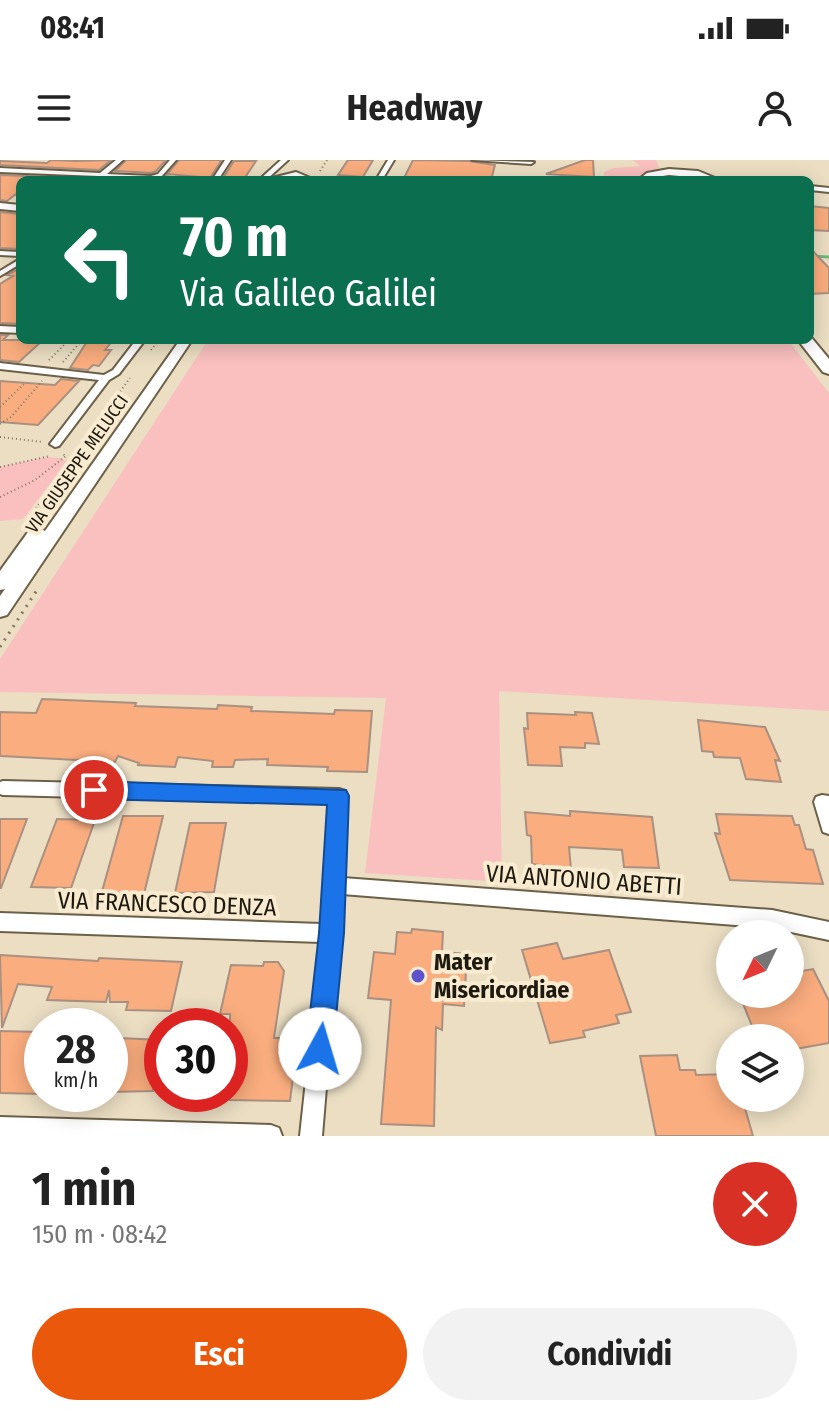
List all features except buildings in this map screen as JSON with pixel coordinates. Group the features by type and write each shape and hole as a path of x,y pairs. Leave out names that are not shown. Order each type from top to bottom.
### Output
{"main road":[{"path":"286,175 303,160"},
{"path":"651,176 665,170 667,162 702,176"},
{"path":"655,174 689,173"},
{"path":"286,175 311,175"},
{"path":"814,337 829,356"},
{"name":"VIA GIUSEPPE MELUCCI","path":"0,584 171,344"},
{"name":"VIA GIUSEPPE MELUCCI","path":"0,610 183,344"},
{"path":"809,344 829,369"}],"street":[{"path":"102,175 120,160"},
{"path":"157,176 173,160"},
{"path":"267,176 285,160"},
{"path":"475,160 531,163"},
{"path":"46,176 60,166"},
{"path":"0,170 114,176"},
{"path":"55,444 106,378 116,372 138,344"},
{"path":"0,366 106,378"},
{"path":"3,788 339,796 331,933 311,1136"},
{"path":"829,803 822,802 829,827"},
{"name":"VIA ANTONIO ABETTI","path":"333,885 772,919 829,931"},
{"name":"VIA FRANCESCO DENZA","path":"0,922 331,933"},
{"path":"0,1128 271,1136"}],"path":[{"path":"311,175 327,160"},
{"path":"45,363 65,344"},
{"path":"57,367 78,344"},
{"path":"150,352 156,344"},
{"path":"0,407 34,375"},
{"path":"26,521 131,376"},
{"path":"0,424 11,417 45,377"},
{"path":"0,437 55,444 66,456 52,471 0,497"},
{"path":"0,467 62,455"}],"shaded area":[{"path":"633,160 656,160 659,168 643,176 604,176 604,172 614,168 640,166"},
{"path":"205,344 791,344 829,393 829,711 499,691 502,882 365,873 386,698 0,692 0,659"},
{"path":"45,457 67,462 23,519 0,521 0,467"}],"waterway":[{"path":"814,256 829,257"}],"place":[{"name":"Mater Misericordiae","path":"418,976"}],"route":[{"path":"94,790 339,796 320,1049"}]}
